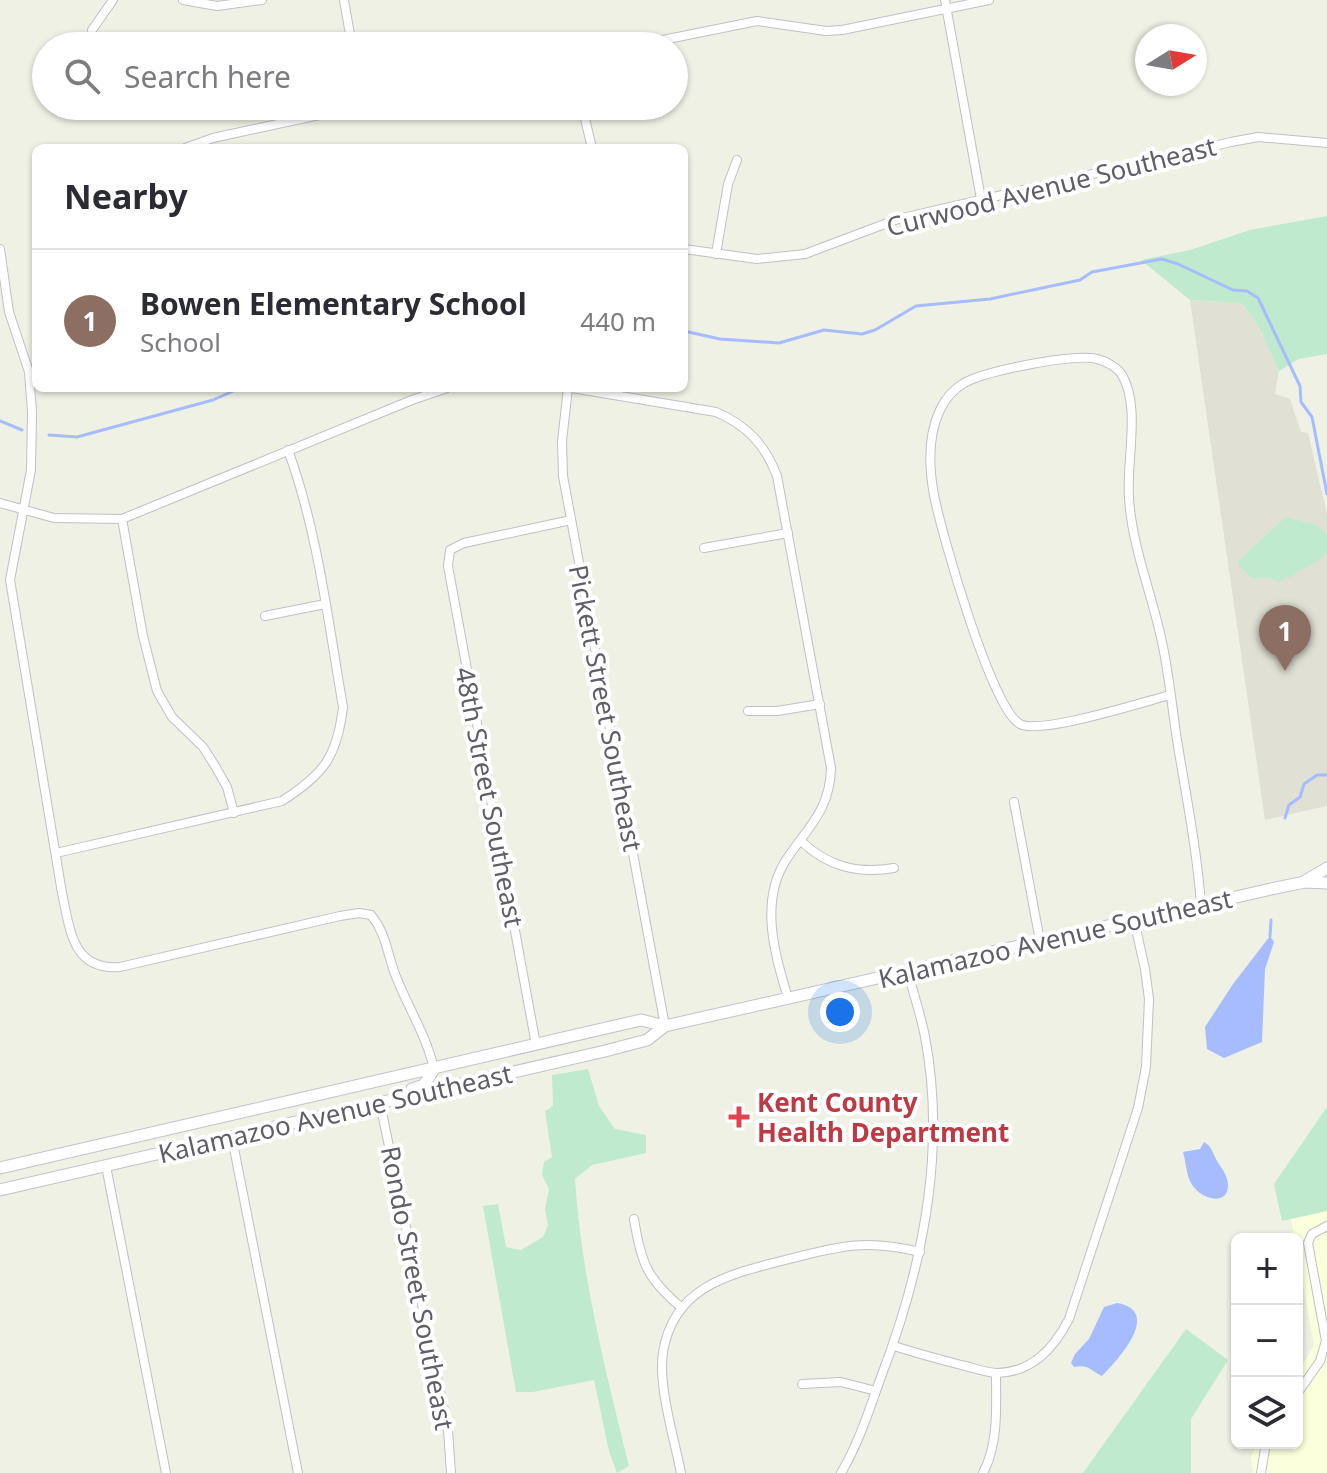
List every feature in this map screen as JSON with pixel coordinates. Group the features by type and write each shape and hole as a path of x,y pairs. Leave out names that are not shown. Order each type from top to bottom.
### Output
{"main road":[{"name":"Kalamazoo Avenue Southeast","path":"1305,882 1327,868"},
{"name":"Kalamazoo Avenue Southeast","path":"0,1190 647,1040 665,1026 1305,882 1327,883"},
{"name":"Kalamazoo Avenue Southeast","path":"0,1168 641,1020 665,1026"},
{"path":"360,1107 366,1101 424,1085 434,1069"},
{"path":"232,1138 244,1120 303,1106 318,1096"},
{"path":"20,1185 31,1173 30,1162"}],"street":[{"path":"92,30 113,0"},
{"path":"183,0 217,6 262,0"},
{"path":"344,0 350,32"},
{"path":"688,34 757,21 826,31 842,30 946,5 989,0"},
{"path":"946,5 981,199"},
{"path":"196,144 296,120"},
{"path":"585,120 591,144"},
{"name":"Curwood Avenue Southeast","path":"688,250 757,259 805,254 898,219 1245,140 1284,138 1327,143"},
{"path":"716,254 728,184 737,160"},
{"path":"0,249 9,312 32,371"},
{"path":"1170,695 1032,728 1007,714 948,552 933,493 933,429 940,408 951,392 965,382 1067,359 1095,358 1122,373 1129,395 1131,418 1128,468 1132,523 1168,667 1201,905"},
{"path":"32,392 31,470 10,580 70,931 78,950 89,962 106,968 120,967 340,916 371,915 385,936 394,972 422,1031 434,1069"},
{"path":"0,503 54,518 122,519 437,392"},
{"name":"Pickett Street Southeast","path":"570,392 562,456 571,520 665,1026"},
{"path":"596,392 705,409 734,420 755,437 777,476 831,768 829,791 821,812 787,859 778,879 771,915 778,964 788,998"},
{"path":"56,853 282,801 310,783 328,761 340,734 343,707 300,482 288,450"},
{"path":"122,519 143,636 157,691 172,717 203,747 215,766 227,787 234,813"},
{"name":"48th Street Southeast","path":"536,1045 448,577 450,550 464,543 571,520"},
{"path":"704,548 788,533"},
{"path":"265,616 325,604"},
{"path":"748,711 777,711 820,704"},
{"path":"1014,802 1040,941"},
{"path":"801,841 824,860 843,867 863,871 894,868"},
{"path":"894,1346 996,1373 1021,1368 1039,1359 1052,1348 1061,1334 1073,1307 1138,1108 1146,1067 1149,999 1134,920"},
{"path":"841,1473 855,1448 894,1346 914,1283 928,1204 932,1147 930,1081 925,1035 908,972"},
{"name":"Rondo Street Southeast","path":"380,1103 448,1430 451,1473"},
{"path":"232,1138 298,1473"},
{"path":"106,1166 166,1473"},
{"path":"634,1219 641,1256 652,1279 662,1293 682,1308"},
{"path":"1303,1385 1320,1361 1325,1327 1308,1243 1312,1234 1327,1226"},
{"path":"681,1473 662,1365 670,1327 682,1308 718,1279 830,1249 875,1244 920,1252"},
{"path":"983,1473 995,1431 996,1373"},
{"path":"802,1384 841,1382 876,1391"},
{"path":"1261,1473 1265,1449"}],"shaded area":[{"path":"1327,216 1327,354 1299,359 1279,371 1259,327 1242,303 1190,300 1141,260 1190,250 1250,230"},
{"path":"1190,300 1242,303 1259,327 1279,371 1275,394 1290,399 1301,432 1308,433 1327,514 1327,806 1265,820"},
{"path":"1286,517 1317,525 1327,535 1327,553 1279,583 1270,578 1251,578 1239,565 1239,560"},
{"path":"588,1069 599,1106 615,1129 646,1135 646,1153 592,1165 575,1179 589,1287 629,1466 617,1473 609,1451 594,1380 533,1392 516,1392 483,1206 498,1204 506,1247 521,1250 543,1237 548,1225 545,1209 549,1189 542,1175 544,1162 552,1157 545,1111 553,1106 552,1075"},
{"path":"1327,1107 1327,1211 1282,1221 1274,1184"},
{"path":"1327,1211 1327,1473 1253,1473 1251,1457 1254,1449 1303,1449 1303,1364 1314,1345 1303,1285 1303,1233 1294,1233 1291,1219"},
{"path":"1186,1329 1228,1360 1191,1419 1191,1473 1083,1473"}],"water":[{"path":"1270,936 1274,942 1265,969 1262,1042 1224,1058 1207,1049 1205,1027"},
{"path":"1204,1142 1211,1148 1227,1179 1226,1194 1216,1199 1202,1195 1188,1176 1183,1152 1200,1149"},
{"path":"1117,1303 1130,1308 1136,1316 1137,1325 1126,1348 1102,1376 1086,1367 1074,1367 1071,1363 1075,1354 1089,1339 1104,1307"}],"waterway":[{"path":"688,332 720,339 779,343 824,330 862,334 875,330 916,306 990,299 1080,280 1092,272 1162,259 1258,298 1300,386 1301,402 1312,417 1327,494"},
{"path":"49,435 77,437 213,400 231,392"},
{"path":"0,421 22,430"},
{"path":"1285,818 1289,805 1300,797 1304,784 1317,775 1327,775"},
{"path":"1270,936 1271,920"}],"place":[{"name":"Bowen Elementary School","path":"1285,671"},
{"name":"Kent County Health Department","path":"739,1117"}]}
